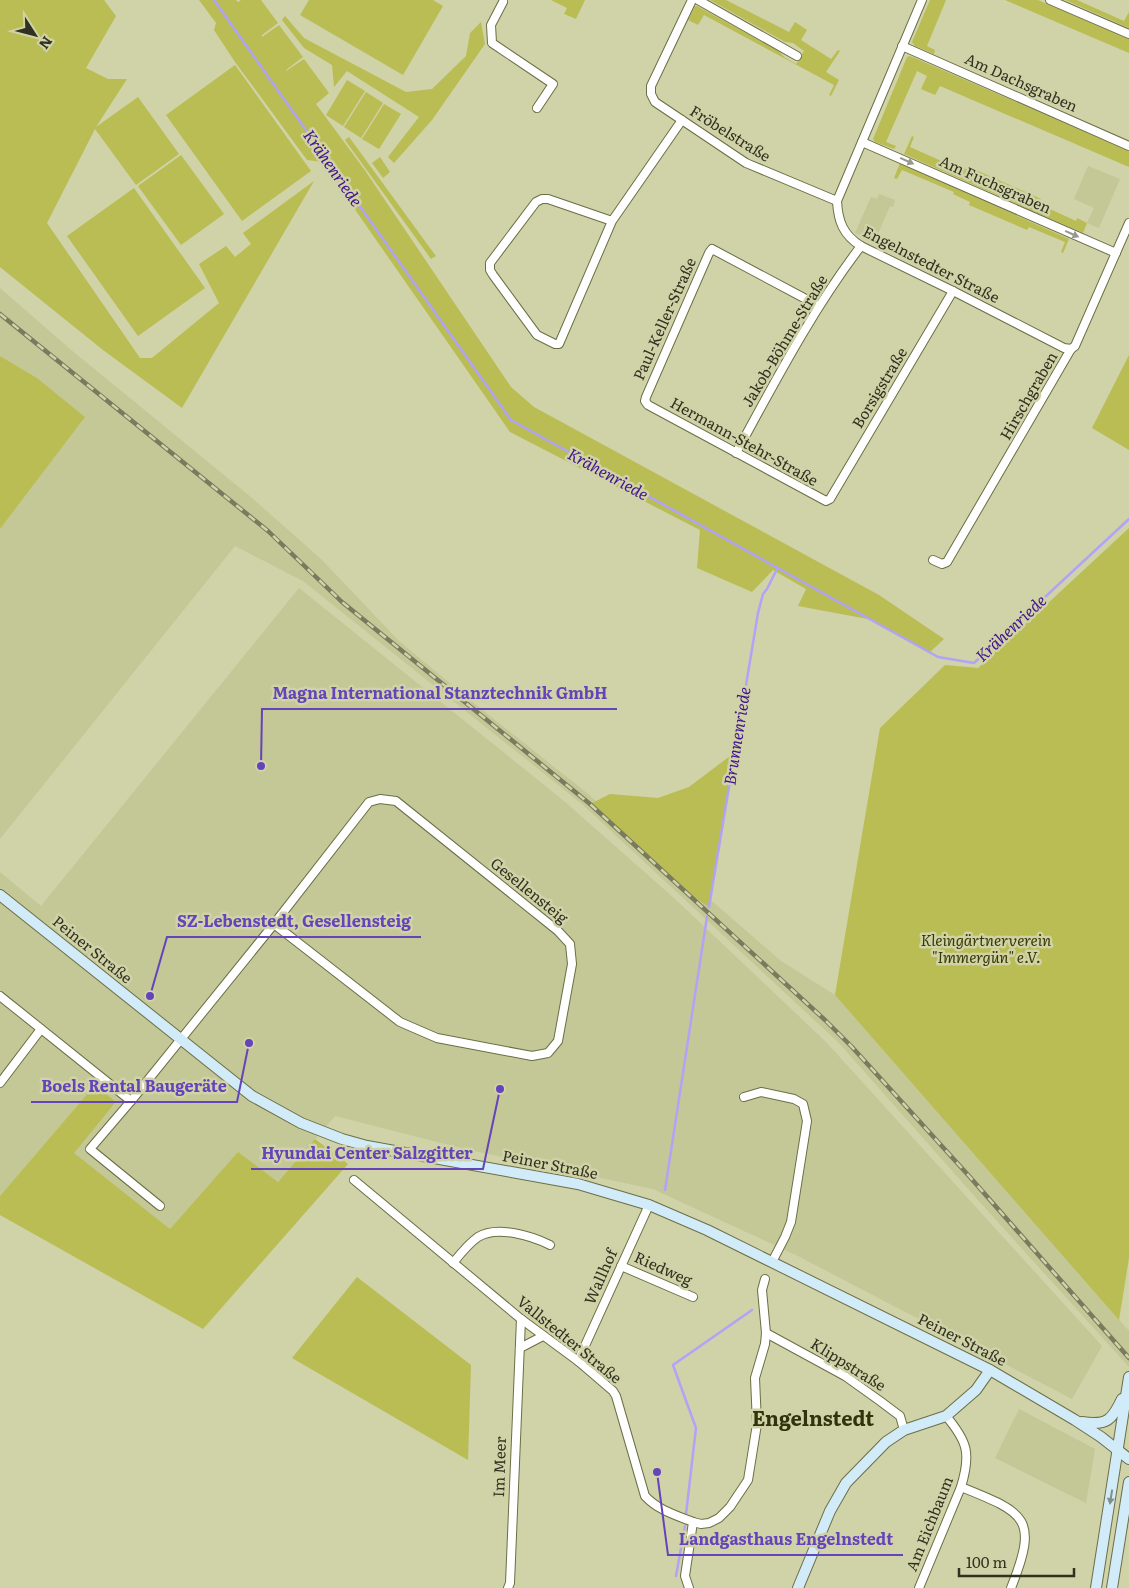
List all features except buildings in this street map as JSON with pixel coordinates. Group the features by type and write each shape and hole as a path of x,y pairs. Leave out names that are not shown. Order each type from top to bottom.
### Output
{"main road":[{"name":"Peiner Straße","path":"0,895 252,1096 301,1123 342,1139 414,1156 578,1184 649,1204 707,1230 990,1370 1075,1420 1129,1458"},
{"path":"798,1588 830,1510 846,1483 886,1442 904,1430 946,1416 976,1390 990,1370"},
{"path":"1096,1588 1129,1377"},
{"path":"1075,1420 1094,1424 1107,1422 1116,1413 1127,1389"},
{"path":"1112,1588 1127,1512 1129,1482"}],"street":[{"name":"Fröbelstraße","path":"692,0 651,86 651,94 655,102 746,163 837,201"},
{"path":"698,0 797,56"},
{"path":"837,201 922,0"},
{"path":"1050,0 1129,34"},
{"path":"502,1 491,25 492,43 553,84 537,108"},
{"name":"Am Dachsgraben","path":"902,46 1129,146"},
{"path":"612,221 542,198 536,202 490,262 490,270 493,275 537,335 555,344 559,344 612,221 682,120"},
{"name":"Am Fuchsgraben","path":"862,142 1116,253"},
{"name":"Engelnstedter Straße","path":"837,201 842,227 852,240 861,246 1064,348 1071,349"},
{"name":"Hirschgraben","path":"933,560 942,564 947,562 1071,349 1075,346 1129,223"},
{"name":"Jakob-Böhme-Straße","path":"736,453 781,370 819,306 861,246"},
{"name":"Paul-Keller-Straße","path":"645,401 678,322 712,249 819,306"},
{"name":"Borsigstraße","path":"830,499 953,291"},
{"name":"Hermann-Stehr-Straße","path":"645,401 822,500 830,499"},
{"name":"Gesellensteig","path":"160,1206 90,1149 274,924 369,802 380,799 396,801 558,931 570,944 572,964 558,1040 548,1052 532,1056 437,1038 400,1022 274,924"},
{"path":"0,996 131,1101"},
{"path":"0,1083 41,1029"},
{"path":"744,1097 761,1092 794,1098 803,1104 807,1121 791,1222 772,1262"},
{"name":"Vallstedter Straße","path":"354,1180 521,1319 578,1361 613,1391 645,1496 652,1504 661,1509 693,1522"},
{"name":"Wallhof","path":"578,1361 649,1204"},
{"path":"454,1263 464,1250 480,1236 501,1231 534,1237 550,1245"},
{"name":"Riedweg","path":"622,1266 693,1297"},
{"path":"689,1588 685,1576 693,1522 709,1523 719,1518 730,1507 748,1480 757,1424 755,1378 765,1344 766,1333 762,1290 765,1279"},
{"name":"Im Meer","path":"508,1588 510,1583 521,1319"},
{"name":"Klippstraße","path":"766,1333 845,1376 900,1416 904,1430"},
{"path":"520,1348 543,1336"},
{"name":"Am Eichbaum","path":"919,1588 966,1471 966,1449 959,1432 946,1416"},
{"path":"961,1487 1002,1504 1016,1514 1024,1524 1026,1542 1022,1561 1011,1588"}],"shaded area":[{"path":"1088,166 1120,179 1099,228 1087,223 1094,208 1074,199"},
{"path":"879,194 895,200 893,207 890,206 875,241 855,233 871,197 877,199"},
{"path":"0,288 70,349 252,498 321,559 399,641 587,793 781,961 835,995 1129,1331 1129,1367 839,1043 582,804 303,581 235,546 0,839 0,529 85,417 37,378 0,356"},
{"path":"299,588 564,801 675,899 826,1042 1102,1346 1072,1399 798,1256 653,1189 465,1149 335,1116 278,1182 238,1153 170,1229 73,1153 116,1103 95,1085 0,1196 0,872 41,906"},
{"path":"1019,1409 1095,1449 1086,1503 995,1458"}],"green space":[{"path":"0,0 104,0 116,16 86,68 108,79 127,79 96,127 138,97 179,154 136,185 95,129 47,223 140,358 152,358 219,303 199,264 226,246 235,257 251,244 243,233 314,181 182,408 103,350 0,267"},
{"path":"199,0 236,0 238,2 241,0 261,0 278,23 262,35 262,37 279,25 303,57 286,71 304,59 329,93 316,104 364,169 511,387 534,407 879,595 944,639 930,652 873,620 798,606 806,589 773,570 752,592 697,568 700,530 510,432 324,162 307,160 235,62 214,30 216,23"},
{"path":"309,0 433,0 443,6 403,75 300,15"},
{"path":"551,0 585,0 576,19 564,14 567,8"},
{"path":"710,0 726,0 789,32 795,22 807,30 801,40 831,59 838,50 840,51 826,72 839,80 831,96 829,95 834,85 704,15 698,25 688,20 695,6 697,6 779,51 784,57 796,64 804,51 793,43 785,42"},
{"path":"930,0 946,0 927,46 935,50 934,54 915,46 912,42"},
{"path":"1005,0 1038,0 1129,39 1129,53"},
{"path":"1065,0 1077,0 1124,21 1129,12 1129,28"},
{"path":"285,16 304,38 406,92 432,89 466,56 470,33 481,22 485,44 432,120 394,163 388,157 419,117 347,71 334,87 332,65 304,48 282,20"},
{"path":"910,56 1129,151 1129,167 940,86 935,95 921,89 927,76 917,71 886,142 896,146 894,149 875,142 873,139 907,57"},
{"path":"235,65 311,171 242,221 166,115"},
{"path":"347,80 365,91 343,126 326,115"},
{"path":"366,92 383,103 361,138 344,127"},
{"path":"384,104 401,114 379,149 362,139"},
{"path":"912,136 914,137 910,147 957,168 959,166 975,173 976,170 1041,199 1039,204 1076,221 1077,218 1087,223 1083,233 904,154"},
{"path":"349,137 436,256 431,259 345,140"},
{"path":"181,155 224,214 181,245 138,186"},
{"path":"380,157 390,172 383,178 372,163"},
{"path":"900,163 1069,239 1063,253 1061,252 1065,242 1029,227 1027,230 969,205 970,202 953,194 954,192 902,170 897,179 894,178"},
{"path":"134,188 205,288 138,336 67,236"},
{"path":"1129,355 1129,450 1092,428"},
{"path":"0,356 37,378 85,417 0,529"},
{"name":"Kleingärtnerverein \"Immergün\" e.V.","path":"1129,528 1129,1258 1119,1320 835,995 880,728 945,665 978,668"},
{"path":"734,753 709,907 685,891 590,804 610,794 658,798 689,787"},
{"path":"95,1085 116,1102 74,1153 170,1229 238,1152 278,1182 315,1139 348,1164 203,1329 0,1215 0,1196"},
{"path":"357,1277 471,1365 468,1460 292,1358"}],"waterway":[{"name":"Krähenriede","path":"214,0 511,420 938,657 974,663 1129,519"},
{"name":"Brunnenriede","path":"709,907 758,613 763,594 777,569"},
{"name":"Brunnenriede","path":"665,1190 707,917"},
{"name":"Brunnenriede","path":"686,1514 696,1428 673,1365 752,1310"},
{"name":"Brunnenriede","path":"676,1576 685,1526"}],"railway":[{"path":"0,314 268,531 342,602 590,804 825,1020 852,1047 969,1176 1129,1358"}],"place":[{"name":"Magna International Stanztechnik GmbH","path":"261,766"},
{"name":"SZ-Lebenstedt, Gesellensteig","path":"150,996"},
{"name":"Boels Rental Baugeräte","path":"249,1043"},
{"name":"Hyundai Center Salzgitter","path":"500,1089"},
{"name":"Landgasthaus Engelnstedt","path":"657,1472"}],"district":[{"name":"Engelnstedt","path":"813,1419"}]}
